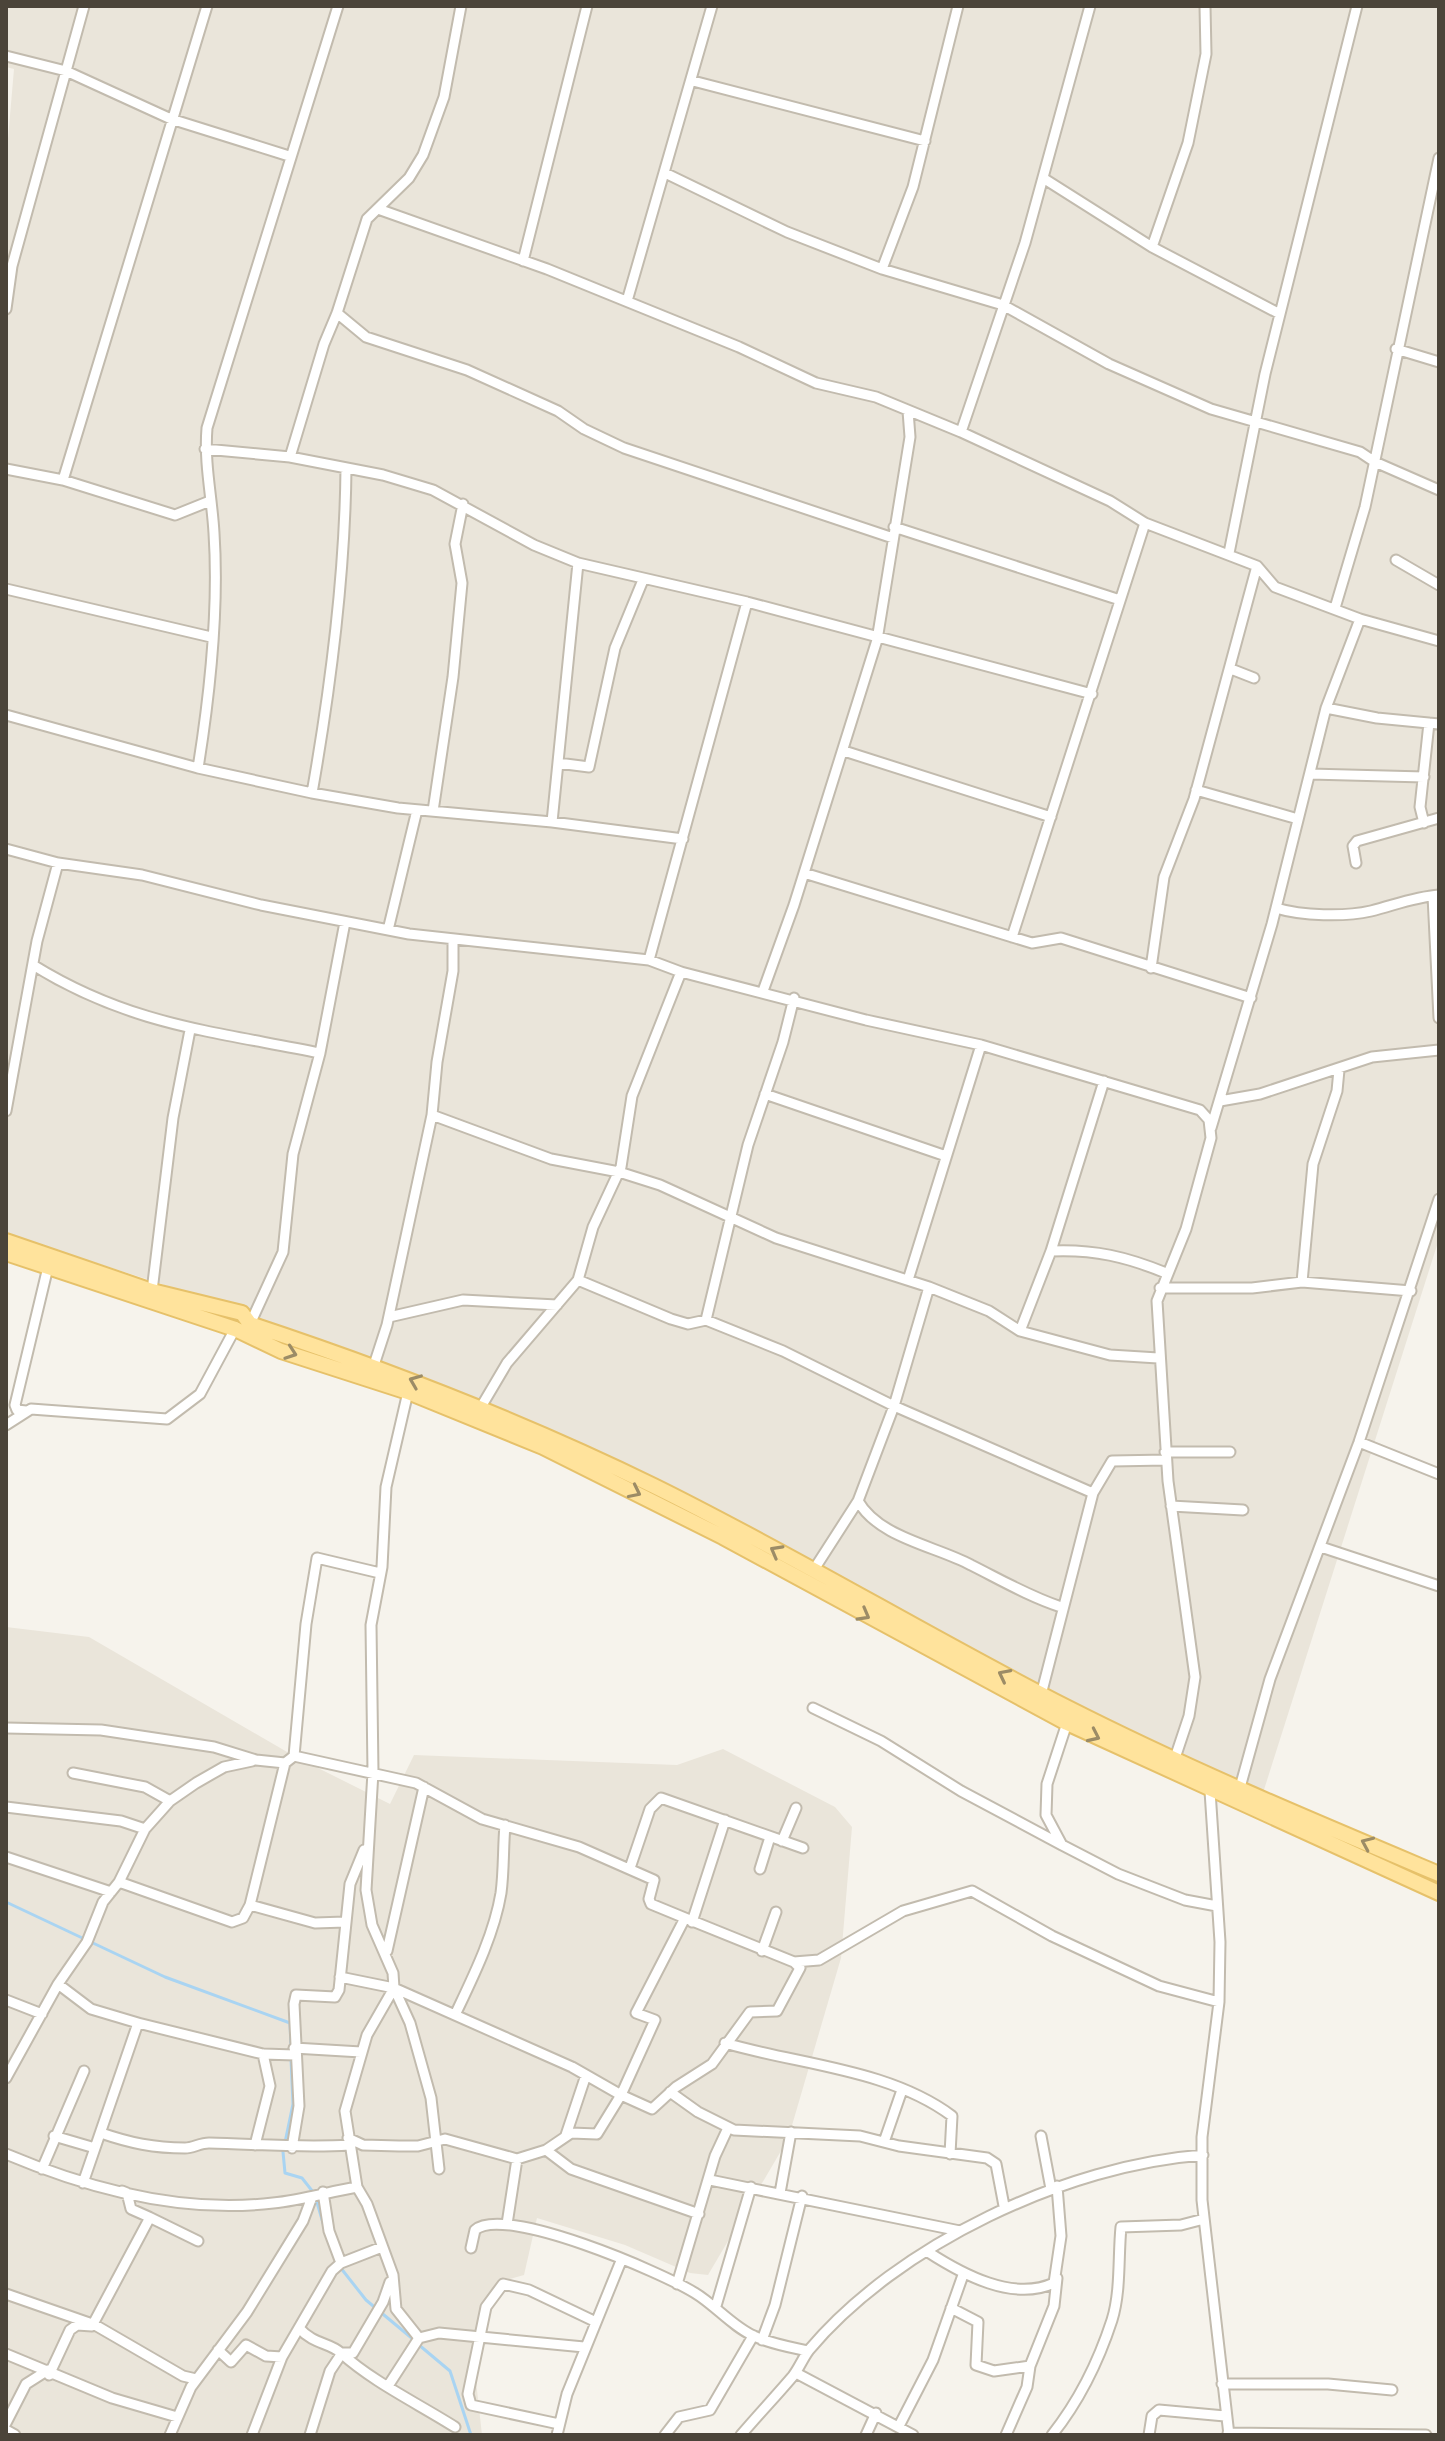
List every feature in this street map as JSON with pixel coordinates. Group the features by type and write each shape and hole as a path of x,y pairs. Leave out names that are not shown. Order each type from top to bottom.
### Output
{"main road":[{"path":"6,1241 152,1291 246,1319 481,1407 654,1486 1041,1695 1174,1761 1439,1874"},
{"path":"6,1253 235,1329 281,1351 408,1392 543,1447 646,1497 1067,1723 1210,1791 1439,1893"}],"street":[{"path":"6,309 12,266 84,6"},
{"path":"63,480 207,6"},
{"path":"198,768 211,637 214,533 205,449 207,428 338,6"},
{"path":"290,457 324,344 367,219 409,178 423,155 444,97 461,6"},
{"path":"523,261 587,6"},
{"path":"627,301 693,81 712,6"},
{"path":"882,269 913,187 958,6"},
{"path":"961,432 1043,178 1090,6"},
{"path":"1152,247 1188,143 1206,54 1205,6"},
{"path":"1229,553 1254,422 1357,6"},
{"path":"6,56 66,71 171,119 289,156"},
{"path":"693,81 925,141"},
{"path":"1335,608 1375,462 1396,349 1439,158"},
{"path":"665,173 787,232 882,269 1003,305 1109,364 1211,409 1360,452 1375,462 1439,490"},
{"path":"1043,178 1152,247 1280,314"},
{"path":"378,209 627,301 816,383 876,397 961,432 1110,501 1145,523 1257,566 1275,587 1360,619 1439,641"},
{"path":"337,313 366,337 467,370 558,411 584,429 624,448 1120,600"},
{"path":"1396,349 1439,362"},
{"path":"763,991 844,751 877,640 910,437 908,411"},
{"path":"205,449 290,457 433,490 534,545 578,563 747,602 877,640 1092,694"},
{"path":"312,793 325,717 345,548 346,468"},
{"path":"6,469 63,480 175,515 210,501"},
{"path":"433,811 453,677 462,583 455,544 463,504"},
{"path":"1012,937 1145,523"},
{"path":"1396,560 1439,585"},
{"path":"552,822 578,563"},
{"path":"1151,968 1164,877 1196,790 1257,566"},
{"path":"558,763 589,767 615,648 643,580"},
{"path":"6,589 211,637"},
{"path":"649,960 747,602"},
{"path":"1174,1761 1189,1716 1195,1677 1166,1456 1158,1358 1160,1288 1186,1229 1211,1128 1276,908 1326,708 1360,619"},
{"path":"1231,669 1254,678"},
{"path":"1326,708 1363,716 1434,724 1420,807 1424,823"},
{"path":"6,715 198,768 312,793 417,810 552,822 683,839"},
{"path":"844,751 1051,817"},
{"path":"1310,774 1424,777"},
{"path":"1196,790 1298,819"},
{"path":"388,930 417,810"},
{"path":"1356,863 1353,846 1357,841 1439,818"},
{"path":"6,849 58,863 142,875 261,905 388,930 453,940 649,960 681,972 794,998 866,1020 981,1045 1181,1102 1200,1110 1211,1128"},
{"path":"6,1111 33,965 58,863"},
{"path":"804,873 1032,943 1061,938 1251,998"},
{"path":"1276,908 1315,914 1360,912 1413,897 1436,896 1439,1018"},
{"path":"48,1267 11,1404 17,1410 44,1409 167,1419 200,1394 235,1329 246,1319 283,1252 293,1154 320,1053 345,922"},
{"path":"374,1365 389,1317 432,1115 437,1062 453,971 453,940"},
{"path":"33,965 95,1001 190,1030 320,1053"},
{"path":"481,1407 507,1363 578,1280 596,1219 619,1172 627,1146 629,1105 681,972"},
{"path":"706,1320 731,1214 794,998"},
{"path":"152,1291 173,1118 190,1030"},
{"path":"908,1280 981,1045"},
{"path":"1220,1101 1260,1094 1372,1057 1439,1050"},
{"path":"1302,1282 1313,1164 1337,1091 1339,1070"},
{"path":"1020,1331 1051,1251 1104,1081"},
{"path":"765,1094 946,1156"},
{"path":"432,1115 551,1159 619,1172 731,1214 776,1238 929,1287 1004,1318 1020,1331 1110,1355 1158,1358"},
{"path":"1239,1791 1270,1679 1359,1442 1439,1199"},
{"path":"1051,1251 1089,1250 1129,1257 1166,1273"},
{"path":"578,1280 671,1319 688,1324 706,1320 833,1372 894,1406 1093,1493"},
{"path":"1160,1288 1252,1288 1302,1282 1411,1291"},
{"path":"813,1571 858,1501 894,1406 929,1287"},
{"path":"389,1317 463,1300 557,1305"},
{"path":"408,1392 386,1487 380,1573 369,1643 373,1772 366,1890 372,1925 393,1973 394,1988 421,2059 437,2139 439,2169"},
{"path":"6,1425 26,1411"},
{"path":"1359,1442 1439,1474"},
{"path":"1041,1695 1061,1607 1093,1493 1112,1461 1230,1452"},
{"path":"858,1501 894,1532 969,1563 1027,1596 1061,1607"},
{"path":"1171,1506 1243,1510"},
{"path":"1321,1547 1439,1586"},
{"path":"119,1882 232,1922 243,1918 250,1905 285,1763 294,1756 302,1651 317,1558 380,1573"},
{"path":"813,1708 881,1741 961,1791 1131,1879 1185,1900 1217,1906"},
{"path":"1062,1845 1046,1815 1047,1784 1067,1723"},
{"path":"6,1728 101,1730 214,1747 256,1760 285,1763"},
{"path":"294,1756 373,1772 424,1787 482,1819 579,1847 630,1868 654,1880 649,1899 651,1904 794,1962 819,1960 903,1911 972,1891 1052,1936 1159,1986 1219,2002"},
{"path":"6,2078 119,1882 145,1829 170,1801 224,1767 256,1760"},
{"path":"73,1773 145,1787 170,1801"},
{"path":"386,1955 387,1938 424,1787"},
{"path":"1210,1791 1219,2002 1202,2137 1204,2219 1228,2434 1426,2435"},
{"path":"630,1868 650,1809 661,1798 803,1848"},
{"path":"6,1807 121,1821 145,1829"},
{"path":"782,1841 796,1808"},
{"path":"566,2135 597,2134 621,2095 655,2020 636,2013 689,1920 725,1820"},
{"path":"455,2015 477,1967 495,1915 501,1892 505,1825"},
{"path":"760,1869 770,1837"},
{"path":"292,2148 299,2106 291,2053 296,1995 335,1997 350,1884 367,1844"},
{"path":"6,1857 111,1892"},
{"path":"250,1905 315,1923 345,1922"},
{"path":"762,1951 776,1912"},
{"path":"340,1977 394,1988 586,2075 652,2109 670,2092 712,2064 750,2012 777,2011 800,1968 794,1962"},
{"path":"58,1984 91,2009 263,2054 361,2052"},
{"path":"394,1988 361,2052 345,2111 357,2187 393,2275 396,2309 417,2342"},
{"path":"6,2000 42,2014"},
{"path":"83,2183 138,2023"},
{"path":"725,2043 932,2099 952,2116 950,2154"},
{"path":"255,2145 270,2086 263,2054"},
{"path":"42,2169 84,2071"},
{"path":"101,2133 152,2148 189,2148 207,2143 278,2144 292,2148 349,2141 363,2145 408,2146 437,2139 466,2143 517,2159 546,2150 566,2135 586,2075"},
{"path":"884,2142 902,2090"},
{"path":"670,2092 728,2128 860,2136 987,2158 996,2164 1004,2206"},
{"path":"677,2284 715,2156 728,2128"},
{"path":"780,2193 791,2132"},
{"path":"54,2136 95,2148"},
{"path":"1006,2435 1027,2387 1030,2366 1054,2306 1061,2236 1054,2188 1041,2136"},
{"path":"546,2150 571,2169 699,2214"},
{"path":"6,2154 83,2183 188,2205 270,2203 357,2187"},
{"path":"741,2435 796,2373 808,2351 861,2300 960,2231 1004,2206 1054,2188 1162,2158 1203,2155"},
{"path":"507,2224 517,2159"},
{"path":"710,2180 802,2196 960,2231"},
{"path":"716,2306 751,2187"},
{"path":"122,2191 127,2193 131,2209 198,2241"},
{"path":"318,2195 341,2263"},
{"path":"170,2435 196,2379 291,2241 318,2195"},
{"path":"665,2435 679,2417 710,2410 758,2338 775,2305 802,2196"},
{"path":"92,2326 149,2217"},
{"path":"1052,2435 1067,2416 1093,2369 1112,2320 1121,2227 1181,2225 1204,2219"},
{"path":"471,2248 478,2226 507,2224 568,2237 677,2284 716,2306 758,2338 808,2351"},
{"path":"252,2435 282,2357 341,2263 382,2247"},
{"path":"928,2252 963,2275 1018,2288 1044,2288 1057,2278"},
{"path":"557,2435 584,2347 621,2261"},
{"path":"299,2328 310,2341 342,2353 353,2353 381,2306 393,2275"},
{"path":"899,2426 933,2360 963,2275"},
{"path":"559,2424 471,2405 468,2394 486,2307 503,2284 529,2290 594,2321"},
{"path":"6,2294 53,2308 183,2376 196,2379"},
{"path":"951,2308 978,2322 976,2365 994,2371 1030,2366"},
{"path":"6,2423 26,2384 49,2372 70,2330 77,2325 92,2326"},
{"path":"388,2386 417,2342 439,2333 479,2334 584,2347"},
{"path":"218,2350 231,2362 246,2345 266,2356 282,2357"},
{"path":"342,2353 356,2369 455,2427"},
{"path":"310,2435 330,2371 342,2353"},
{"path":"6,2354 177,2417"},
{"path":"796,2373 913,2435"},
{"path":"1222,2384 1328,2384 1392,2390"},
{"path":"1149,2435 1152,2416 1159,2410 1225,2416"},
{"path":"866,2435 876,2413"},
{"path":"6,2430 15,2435"}],"shaded area":[{"path":"6,6 1439,6 1439,1239 1262,1796 297,1339 162,1284 6,1234 6,162 14,69 6,67"},
{"path":"6,1627 89,1637 294,1756 390,1804 414,1755 677,1765 723,1749 835,1807 852,1827 841,1958 788,2139 708,2275 690,2273 625,2245 537,2218 524,2275 503,2281 490,2306 476,2381 482,2435 15,2435 6,2431"}],"waterway":[{"path":"6,1902 165,1977 290,2023 291,2047"},
{"path":"291,2059 293,2104 283,2152 285,2173 302,2178 313,2192"},
{"path":"316,2199 323,2223"},
{"path":"340,2267 366,2300 414,2340"},
{"path":"419,2345 450,2371 471,2435"}]}
